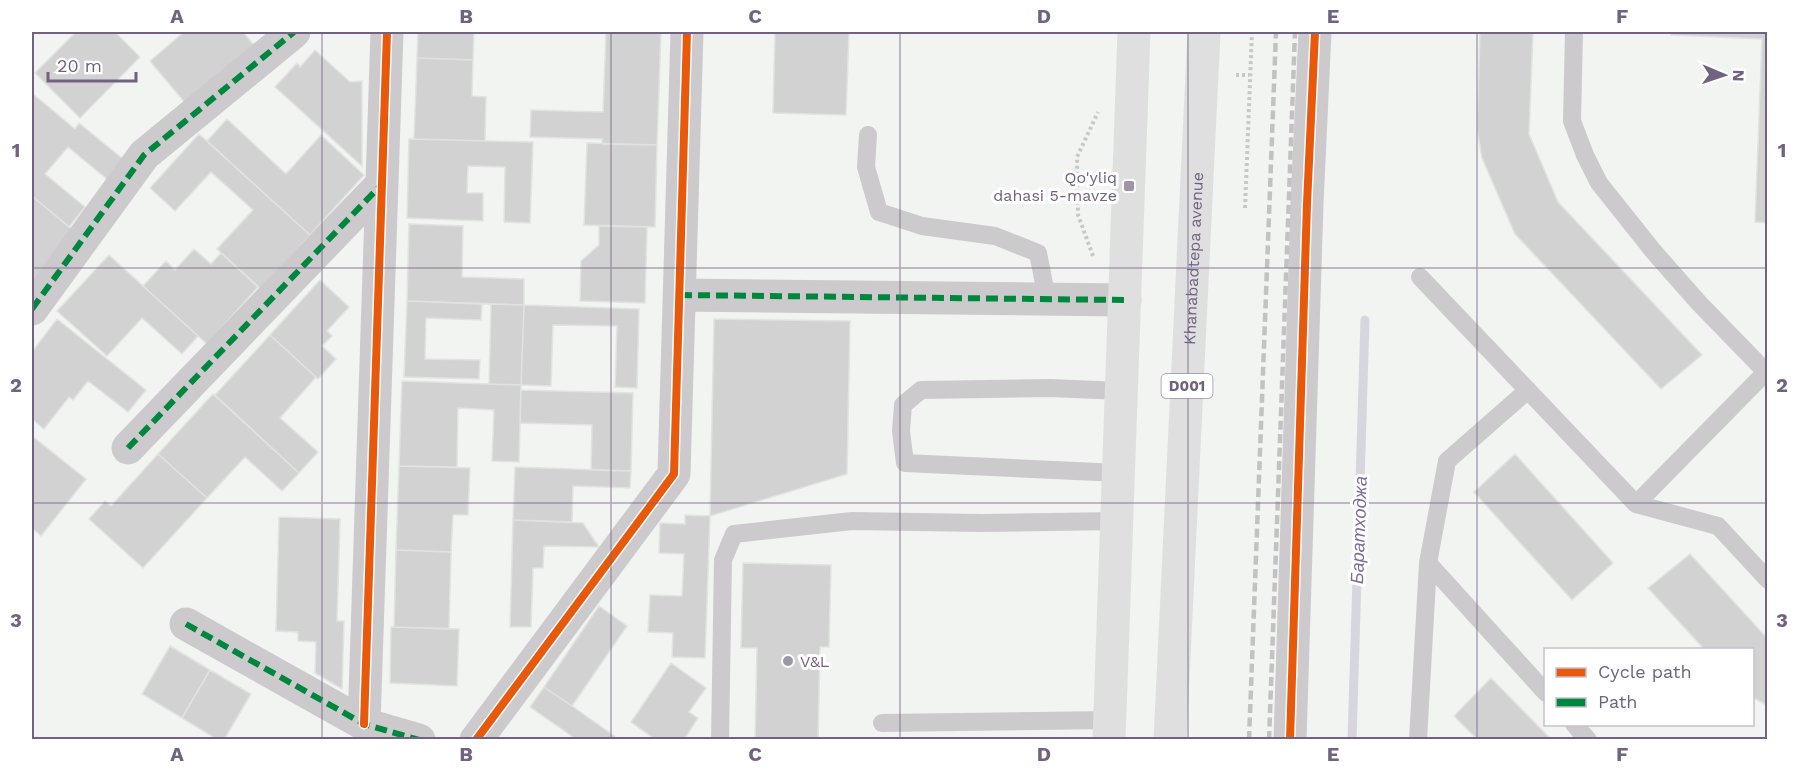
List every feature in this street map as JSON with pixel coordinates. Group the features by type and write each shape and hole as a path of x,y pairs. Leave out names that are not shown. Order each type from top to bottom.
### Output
{"highway":[{"path":"1109,730 1134,32"},
{"name":"Khanabadtepa avenue","path":"1170,740 1204,32"}],"street":[{"path":"32,309 144,155 294,32"},
{"path":"364,724 387,32"},
{"path":"477,740 674,474 687,32"},
{"path":"1290,740 1307,204 1316,32"},
{"path":"128,448 382,184"},
{"path":"680,295 1125,300"},
{"path":"186,624 364,724 419,740"}],"lane":[{"path":"1574,32 1572,121 1599,183 1699,303 1766,372 1636,504"},
{"path":"868,135 866,167 879,212 922,226 995,236 1038,253 1047,299"},
{"path":"1420,277 1636,504 1718,526 1767,580"},
{"path":"1119,473 905,463 901,431 903,405 921,390 1050,388 1122,391"},
{"path":"1418,740 1428,563 1447,461 1528,390"},
{"path":"720,740 723,560 734,534 852,521 982,523 1117,521"},
{"path":"1428,563 1544,692"},
{"path":"882,723 1109,730"},
{"path":"1576,726 1588,740"}],"path":[{"path":"1245,208 1252,32"},
{"path":"1236,75 1249,75"},
{"path":"1093,300 1093,253 1078,215 1077,157 1098,112 1099,102"}],"building":[{"path":"76,32 115,32 140,57 80,118 35,73"},
{"path":"184,32 243,32 260,52 191,110 150,61"},
{"path":"418,32 474,32 473,60 417,58"},
{"path":"606,32 661,32 657,145 602,144 602,139 530,137 531,110 603,112"},
{"path":"775,32 849,32 846,115 773,113"},
{"path":"1480,32 1533,32 1529,134 1558,202 1702,355 1661,389 1515,234 1482,158 1477,129"},
{"path":"1671,32 1768,32 1768,223 1755,222 1762,39 1671,35"},
{"path":"315,50 350,82 362,81 362,166 275,87 297,63 300,67"},
{"path":"417,58 473,60 472,96 486,97 485,141 414,139"},
{"path":"32,93 75,129 79,123 124,160 108,180 68,147 45,174 85,207 69,227 32,196"},
{"path":"227,119 286,174 321,135 364,175 310,235 207,141"},
{"path":"199,134 310,235 261,289 217,249 253,210 211,172 175,211 150,188"},
{"path":"409,139 533,142 530,223 504,222 505,167 468,166 467,193 483,193 483,221 407,218"},
{"path":"587,143 657,145 655,227 584,225"},
{"path":"32,196 73,230 32,282"},
{"path":"409,224 463,226 462,277 524,279 524,305 407,301"},
{"path":"599,226 647,227 645,303 580,301 581,261 599,245"},
{"path":"194,249 211,264 221,253 258,287 207,344 143,286 166,261 175,270"},
{"path":"109,255 198,336 182,354 142,318 107,356 57,311"},
{"path":"320,280 349,307 327,331 332,336 322,346 336,359 318,379 270,335"},
{"path":"407,301 482,304 481,320 426,318 425,359 480,360 479,379 404,377"},
{"path":"491,304 524,305 521,385 489,384"},
{"path":"524,305 639,309 637,388 615,387 617,326 553,325 551,386 521,385"},
{"path":"57,319 146,390 128,412 88,381 73,400 69,397 44,429 32,419 32,352"},
{"path":"714,319 850,321 847,474 710,516"},
{"path":"270,335 316,377 280,418 318,452 299,473 215,395"},
{"path":"402,381 521,385 519,462 492,461 494,410 458,408 457,467 399,466"},
{"path":"521,390 633,393 631,471 591,470 592,425 520,423"},
{"path":"213,394 299,473 282,491 245,457 207,498 158,454"},
{"path":"32,436 86,479 41,536 32,528"},
{"path":"158,454 207,498 143,568 89,519 105,501 111,506"},
{"path":"1515,454 1613,563 1572,600 1474,492"},
{"path":"399,466 470,468 468,515 453,515 451,552 396,550"},
{"path":"515,467 631,471 630,488 573,486 572,522 513,520"},
{"path":"685,515 710,516 705,658 672,657 673,633 648,632 650,595 682,596 684,554 659,553 660,523 685,524"},
{"path":"279,517 340,519 337,621 344,621 342,689 315,673 316,642 298,641 298,632 276,631"},
{"path":"513,520 583,523 599,547 544,546 543,568 533,568 531,627 510,627"},
{"path":"396,550 451,552 449,629 394,627"},
{"path":"1690,554 1768,639 1768,706 1754,698 1754,648 1703,648 1648,588"},
{"name":"V&L","path":"743,563 831,565 829,647 820,647 818,740 755,740 757,648 741,648"},
{"path":"599,606 627,626 572,706 544,687"},
{"path":"391,627 459,629 457,686 390,683"},
{"path":"170,646 210,670 182,718 142,694"},
{"path":"671,663 706,688 689,712 698,718 684,740 656,740 631,722"},
{"path":"210,670 251,694 224,740 218,740 182,718"},
{"path":"1491,678 1552,740 1478,740 1454,716"},
{"path":"544,687 620,740 572,740 573,737 530,707"}],"waterway":[{"name":"Баратходжа","path":"1352,740 1365,320"}],"railway":[{"path":"1249,740 1276,32"},
{"path":"1269,740 1295,32"}],"marked path":[{"path":"32,309 144,155 294,32"},
{"path":"128,448 382,184"},
{"path":"680,295 1125,300"},
{"path":"186,624 364,724 419,740"}],"cycle path":[{"path":"364,724 387,32"},
{"path":"476,740 674,474 687,32"},
{"path":"1290,740 1307,204 1315,32"}],"place":[{"name":"Qo'yliq dahasi 5-mavze","path":"1129,186"},
{"name":"V&L","path":"788,661"}]}
